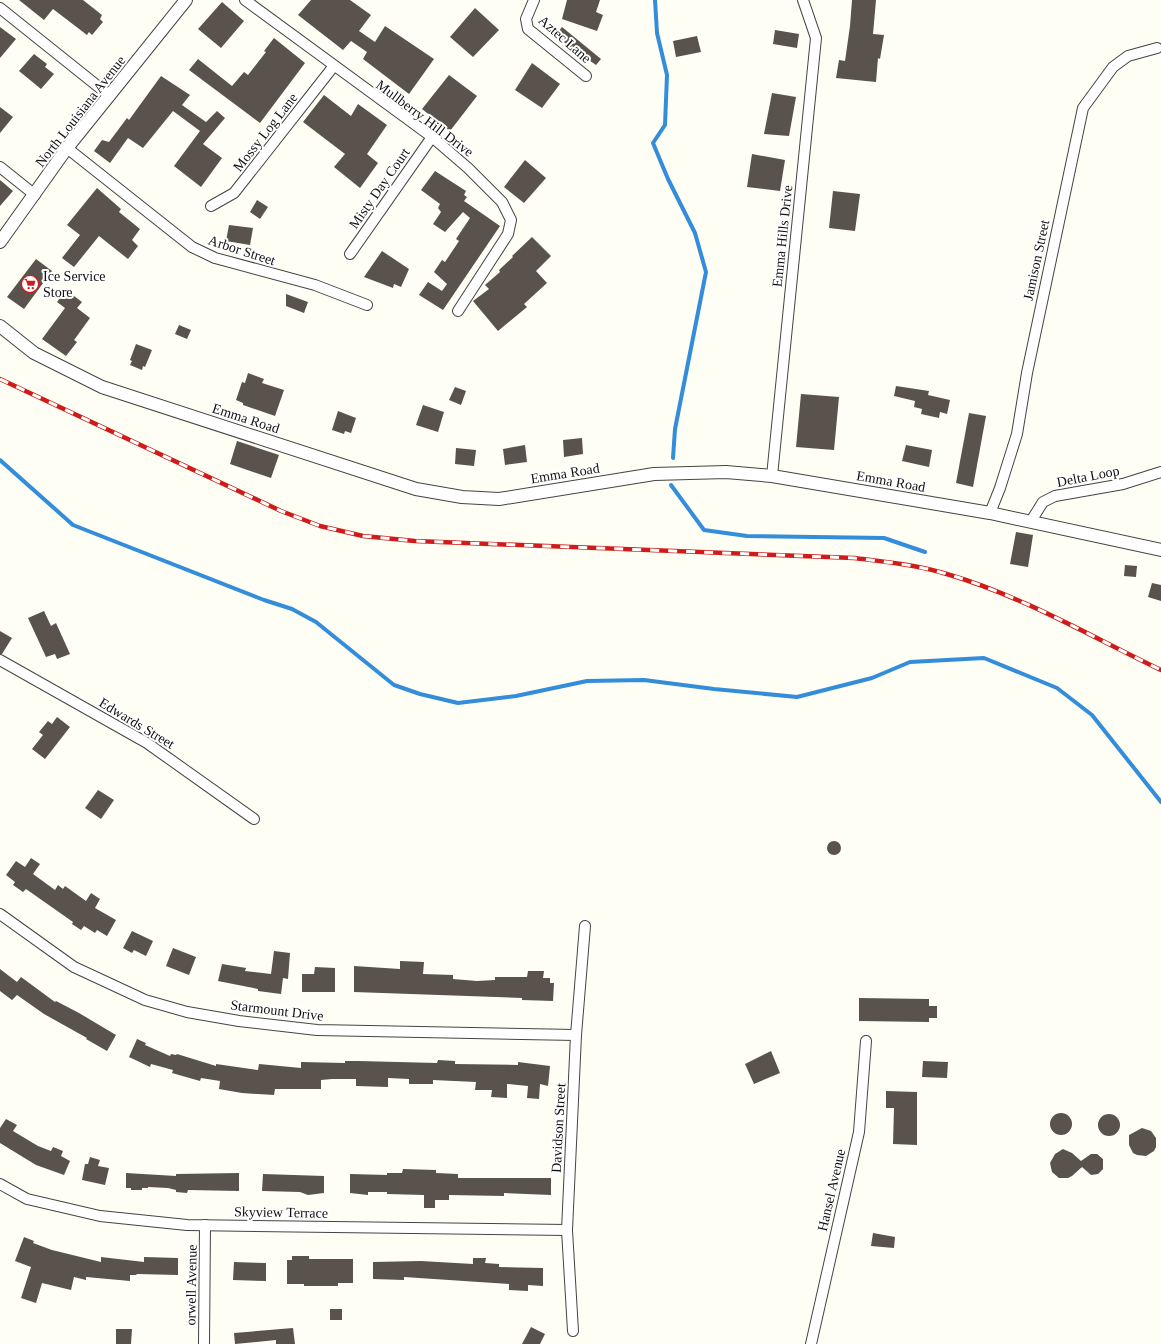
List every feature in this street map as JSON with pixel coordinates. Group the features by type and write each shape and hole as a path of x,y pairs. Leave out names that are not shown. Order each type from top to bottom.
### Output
{"street":[{"name":"North Louisiana Avenue","path":"0,242 35,195 67,148 186,0"},
{"name":"Mullberry Hill Drive","path":"245,0 333,67 432,137 468,168 502,202 511,220 508,234 458,311"},
{"name":"Aztec Lane","path":"534,0 526,20 528,29 586,76"},
{"name":"Emma Hills Drive","path":"772,476 816,38 803,0"},
{"path":"0,8 110,96"},
{"name":"Jamison Street","path":"990,513 1000,488 1017,434 1027,373 1083,108 1113,67 1128,56 1157,48"},
{"name":"Mossy Log Lane","path":"211,206 234,193 333,67"},
{"name":"Misty Day Court","path":"350,254 432,137"},
{"name":"Arbor Street","path":"67,148 192,247 215,258 315,286 367,305"},
{"path":"0,167 35,195"},
{"name":"Emma Road","path":"0,326 34,353 102,387 416,489 462,498 500,499 654,474 726,472 772,476 990,513 1161,550"},
{"name":"Delta Loop","path":"1031,521 1043,502 1055,496 1123,484 1161,472"},
{"name":"Edwards Street","path":"0,660 147,743 254,819"},
{"name":"Starmount Drive","path":"0,914 74,967 145,1000 187,1012 239,1021 317,1030 576,1035"},
{"name":"Davidson Street","path":"573,1331 567,1230 576,1035 584,926"},
{"name":"Hansel Avenue","path":"811,1344 859,1132 866,1041"},
{"name":"Skyview Terrace","path":"0,1184 27,1199 100,1216 206,1226 567,1230"},
{"name":"orwell Avenue","path":"204,1344 206,1226"}],"building":[{"path":"19,0 83,0 102,15 100,19 103,22 92,35 89,32 87,35 53,9 44,20"},
{"path":"311,0 350,0 371,15 359,31 375,42 385,26 434,59 409,94 363,59 367,52 351,41 343,50 298,15"},
{"path":"567,0 600,0 596,12 603,15 597,31 562,19"},
{"path":"852,0 876,0 873,34 884,35 880,59 878,58 876,82 836,78 839,60 845,61"},
{"path":"222,2 244,21 221,48 198,29"},
{"path":"475,8 499,30 473,57 450,37"},
{"path":"0,27 16,39 0,58"},
{"path":"562,27 601,59 596,65 555,36"},
{"path":"775,30 799,34 797,48 773,44"},
{"path":"697,36 701,52 676,57 673,41"},
{"path":"274,38 305,63 260,123 189,70 198,59 232,86 244,72 248,75 266,52 264,51"},
{"path":"34,54 47,64 45,67 54,74 41,89 19,71"},
{"path":"532,63 560,84 542,108 515,90"},
{"path":"449,75 477,96 450,131 422,109"},
{"path":"161,76 190,95 182,105 206,122 217,111 225,118 203,144 222,158 201,187 174,166 200,131 173,111 143,148 128,138 110,163 94,151 102,140 109,142 127,118 129,120"},
{"path":"772,93 796,97 789,136 764,134"},
{"path":"324,95 351,116 358,104 387,125 367,154 378,163 360,188 334,167 345,154 303,122"},
{"path":"0,107 13,117 0,133"},
{"path":"752,154 785,160 780,191 747,187"},
{"path":"525,160 546,178 524,203 504,187"},
{"path":"435,171 466,191 464,195 467,197 464,201 500,226 443,310 419,295 428,282 442,291 447,284 434,272 442,260 445,262 459,241 456,239 470,218 463,212 445,232 433,224 441,212 438,208 440,204 421,190"},
{"path":"0,180 13,191 0,206"},
{"path":"97,188 121,209 119,212 140,229 132,240 138,246 128,259 99,236 74,267 62,258 80,235 67,225"},
{"path":"833,191 860,194 855,231 829,228"},
{"path":"257,200 268,207 260,219 250,212"},
{"path":"229,225 253,228 250,245 226,241"},
{"path":"532,237 551,256 536,271 547,283 524,304 527,307 498,331 473,301 489,289 485,285 500,272 499,270"},
{"path":"382,251 409,269 401,287 394,284 393,288 364,277"},
{"name":"Ice Service Store","path":"36,259 52,271 24,309 7,297"},
{"path":"66,290 82,302 77,308 90,318 74,340 77,342 66,356 42,339 65,308 57,302"},
{"path":"286,294 308,302 304,313 286,306"},
{"path":"179,325 191,330 187,339 175,334"},
{"path":"136,344 152,350 145,367 143,366 142,370 130,365 132,361 130,360"},
{"path":"248,373 264,379 262,383 284,390 275,416 243,405 243,403 236,400 242,382 245,383"},
{"path":"896,386 929,391 928,395 950,400 947,414 940,412 939,418 921,414 922,409 914,407 915,401 894,396"},
{"path":"455,387 466,391 461,405 449,400"},
{"path":"801,394 839,397 834,450 796,447"},
{"path":"423,405 444,412 438,432 416,425"},
{"path":"338,411 356,418 351,433 345,431 344,434 332,430"},
{"path":"969,413 986,416 973,487 956,483"},
{"path":"582,438 583,454 564,457 563,440"},
{"path":"237,441 279,455 271,478 230,464"},
{"path":"525,445 527,462 505,465 503,449"},
{"path":"906,445 932,450 929,467 902,461"},
{"path":"456,448 476,450 474,466 455,464"},
{"path":"1016,532 1033,535 1028,567 1010,564"},
{"path":"1125,565 1137,566 1136,577 1124,576"},
{"path":"1152,583 1161,585 1161,601 1148,597"},
{"path":"44,611 51,626 56,623 70,654 57,659 55,654 46,657 28,618"},
{"path":"0,631 12,638 2,654 0,654"},
{"path":"57,717 70,727 45,759 32,749 43,735 39,732 48,721 52,724"},
{"path":"98,790 114,800 101,819 85,808"},
{"path":"831,841 837,841 841,845 841,851 837,855 831,855 827,851 827,845"},
{"path":"31,858 40,864 33,874 55,890 58,885 63,889 65,886 86,901 91,893 100,899 95,908 116,920 107,936 97,930 95,933 84,926 81,930 72,924 73,922 26,889 23,892 13,885 15,882 6,875 16,861 25,867"},
{"path":"132,931 153,941 146,956 134,950 132,953 123,948"},
{"path":"173,948 196,957 189,975 166,966"},
{"path":"274,951 290,953 288,979 283,978 281,994 258,991 258,989 218,981 222,964 246,968 245,971 271,974"},
{"path":"400,961 424,962 423,974 453,975 453,979 477,981 495,980 495,977 527,977 528,971 544,971 543,978 550,978 550,983 554,983 553,1001 522,1000 522,998 354,992 354,966 400,969"},
{"path":"315,967 335,968 335,992 302,992 302,974 314,974"},
{"path":"0,969 17,982 21,977 55,1002 56,1001 79,1013 116,1035 107,1051 44,1014 17,995 12,1000 0,991"},
{"path":"859,998 929,999 929,1006 937,1006 937,1018 929,1018 929,1022 859,1021"},
{"path":"137,1039 146,1043 145,1045 170,1056 171,1054 177,1054 216,1066 216,1064 258,1070 259,1064 301,1068 301,1062 345,1063 345,1061 437,1063 438,1060 455,1061 455,1064 518,1065 518,1062 550,1066 548,1086 540,1084 539,1099 527,1098 528,1086 507,1084 507,1098 491,1097 492,1090 475,1090 476,1082 433,1080 433,1084 409,1084 409,1079 388,1078 388,1087 356,1086 356,1079 332,1079 321,1080 321,1089 275,1089 274,1095 242,1093 219,1089 220,1081 201,1078 200,1081 172,1073 173,1070 151,1064 150,1067 129,1057"},
{"path":"771,1051 780,1073 754,1084 745,1064"},
{"path":"923,1061 948,1062 947,1078 922,1077"},
{"path":"886,1091 917,1092 917,1145 893,1144 894,1108 886,1108"},
{"path":"1061,1113 1065,1114 1071,1120 1071,1128 1065,1134 1061,1135 1057,1134 1051,1128 1050,1124 1051,1120 1057,1114"},
{"path":"1109,1114 1113,1115 1119,1121 1119,1129 1113,1135 1109,1136 1105,1135 1099,1129 1098,1125 1099,1121 1105,1115"},
{"path":"6,1119 17,1125 13,1131 38,1146 51,1151 53,1147 63,1151 61,1156 70,1161 64,1175 36,1165 0,1143 0,1128"},
{"path":"1142,1128 1151,1131 1156,1138 1156,1147 1154,1151 1146,1156 1133,1153 1129,1145 1129,1135"},
{"path":"1063,1149 1072,1153 1081,1161 1091,1154 1097,1154 1103,1159 1103,1169 1098,1174 1091,1175 1082,1167 1068,1178 1059,1178 1052,1172 1050,1163 1055,1154"},
{"path":"90,1157 100,1160 98,1166 109,1168 105,1185 82,1180 85,1164 88,1164"},
{"path":"403,1169 436,1170 436,1173 458,1174 458,1178 551,1178 551,1195 504,1193 504,1196 449,1195 449,1200 435,1200 435,1208 424,1208 424,1195 387,1194 387,1192 368,1192 368,1195 350,1193 350,1174 387,1175 387,1173 402,1173"},
{"path":"126,1173 176,1176 176,1174 239,1173 239,1191 188,1190 187,1193 176,1192 176,1190 168,1188 148,1187 142,1188 142,1190 131,1190 131,1188 126,1188"},
{"path":"263,1174 324,1176 324,1193 308,1195 300,1192 262,1191"},
{"path":"873,1233 895,1237 894,1248 871,1246"},
{"path":"24,1237 34,1241 33,1243 52,1250 101,1262 101,1257 144,1262 144,1257 178,1258 178,1275 137,1274 130,1275 130,1281 86,1277 86,1280 74,1277 71,1290 42,1283 36,1303 21,1298 31,1267 15,1261"},
{"path":"292,1256 309,1256 309,1259 353,1259 353,1283 338,1283 338,1286 304,1286 304,1284 287,1284 287,1260 292,1260"},
{"path":"473,1258 486,1258 485,1263 499,1264 499,1267 543,1268 543,1286 528,1285 528,1291 509,1290 509,1284 404,1277 404,1280 373,1279 373,1262 421,1261 473,1264"},
{"path":"234,1262 266,1263 266,1281 233,1280"},
{"path":"330,1309 342,1309 342,1320 330,1320"},
{"path":"531,1327 545,1334 540,1344 522,1344"},
{"path":"293,1328 295,1344 276,1344 276,1340 235,1344 234,1333"},
{"path":"116,1329 132,1329 131,1344 116,1344"}],"waterway":[{"path":"655,0 657,33 667,75 665,125 653,143 668,179 695,233 706,272 675,429 673,458"},
{"path":"0,460 73,525 264,600 292,609 316,622 394,685 420,694 458,703 516,696 587,681 644,680 714,689 797,697 872,678 910,662 984,658 1057,688 1092,715 1161,802"},
{"path":"671,485 704,530 747,536 884,538 925,552"}],"railway":[{"path":"0,379 281,511 320,526 363,536 415,541 854,558 914,566 950,575 1004,594 1057,618 1161,670"}],"place":[{"name":"Ice Service Store","path":"30,284"}]}
